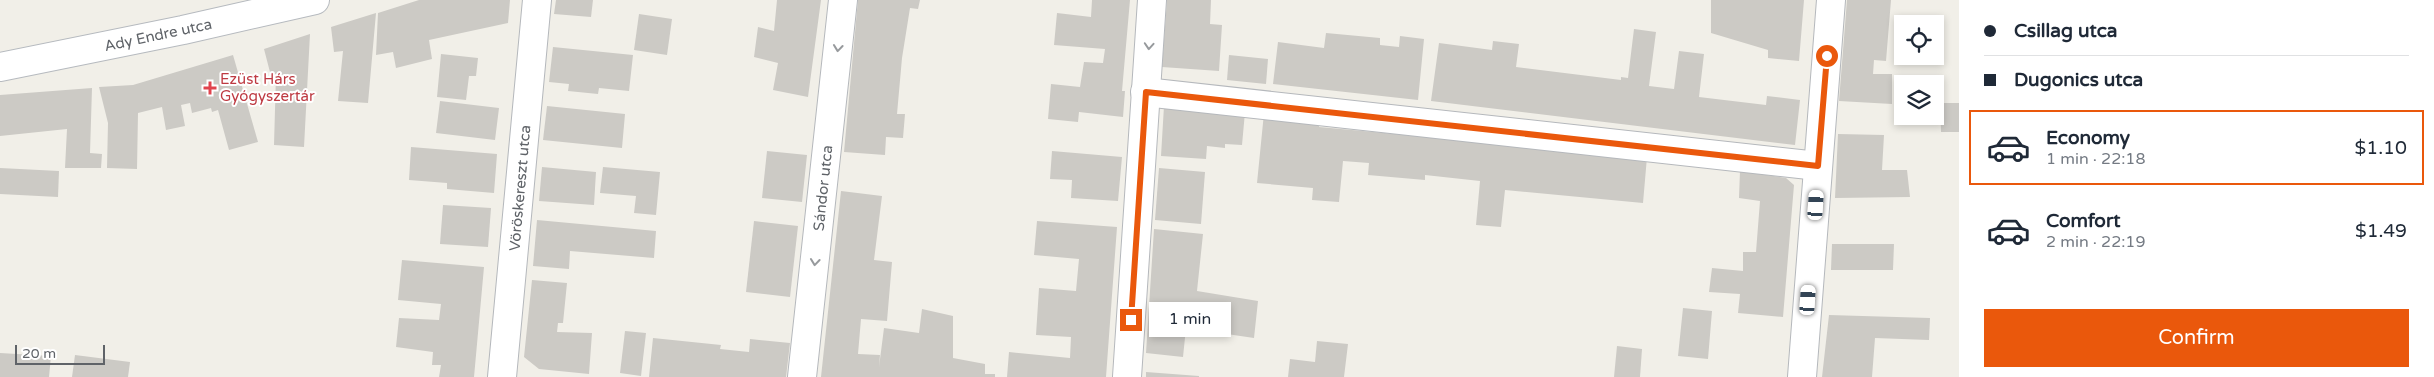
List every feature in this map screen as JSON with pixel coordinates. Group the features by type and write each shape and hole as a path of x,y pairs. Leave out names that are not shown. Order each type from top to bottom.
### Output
{"street":[{"name":"Ady Endre utca","path":"0,67 183,30 315,0"},
{"name":"Vöröskereszt utca","path":"502,377 537,0"},
{"name":"Sándor utca","path":"802,377 843,0"},
{"path":"1127,377 1152,0"},
{"path":"1802,377 1831,0"},
{"path":"1146,92 1818,166"}],"building":[{"path":"419,0 510,0 508,23 429,40 432,59 396,68 393,52 376,55 378,13"},
{"path":"556,0 593,0 591,17 554,14"},
{"path":"777,0 821,0 808,97 773,90 778,63 754,57 758,27 774,31"},
{"path":"858,0 920,0 918,9 910,8 902,58 897,114 905,114 903,138 886,137 885,155 844,152"},
{"path":"1092,0 1130,0 1122,91 1125,91 1123,117 1079,112 1078,122 1048,119 1051,84 1080,87 1084,62 1103,63 1105,49 1054,45 1057,13 1091,17"},
{"path":"1167,0 1211,0 1210,24 1222,25 1219,71 1162,67"},
{"path":"1711,0 1804,0 1799,61 1768,58 1768,50 1711,33"},
{"path":"1847,0 1891,0 1886,61 1874,60 1873,74 1892,74 1892,104 1839,101"},
{"path":"376,13 368,103 338,101 343,51 334,52 331,27"},
{"path":"639,14 672,19 667,55 634,50"},
{"path":"1634,29 1656,32 1649,86 1674,89 1679,51 1704,54 1699,97 1766,105 1767,96 1800,100 1795,145 1431,101 1439,43 1492,50 1493,41 1519,44 1516,67 1621,80 1621,77 1628,78"},
{"path":"1326,33 1380,38 1380,45 1399,47 1400,36 1424,39 1418,100 1273,84 1278,42 1324,48"},
{"path":"310,34 304,147 274,145 276,74 271,76 264,49"},
{"path":"553,47 633,55 629,91 599,88 598,94 568,91 569,84 549,82"},
{"path":"441,54 478,58 476,76 469,76 466,100 437,97"},
{"path":"233,55 258,142 229,150 218,110 212,112 211,108 192,113 190,103 181,105 185,126 166,130 162,107 138,113 137,169 107,168 108,123 99,87 133,85"},
{"path":"1229,55 1268,59 1266,84 1227,80"},
{"path":"92,88 90,153 102,154 101,168 65,168 67,129 0,136 0,95"},
{"path":"440,101 499,108 495,140 436,133"},
{"path":"1944,103 1959,103 1959,132 1941,132 1941,125 1944,125"},
{"path":"547,106 625,114 622,148 543,140"},
{"path":"1164,106 1245,112 1242,145 1225,144 1225,148 1207,146 1206,159 1161,156"},
{"path":"1264,113 1320,119 1319,127 1647,157 1643,203 1505,190 1501,227 1476,225 1480,181 1425,175 1425,180 1368,175 1369,163 1343,161 1339,202 1312,200 1313,188 1257,183"},
{"path":"1838,134 1884,135 1882,170 1907,170 1910,197 1835,198"},
{"path":"411,147 497,154 494,193 447,189 447,183 409,180"},
{"path":"767,151 807,155 802,202 762,198"},
{"path":"1052,151 1122,157 1118,201 1071,198 1072,180 1050,179"},
{"path":"542,167 596,172 594,205 539,201"},
{"path":"603,167 660,172 656,215 634,213 636,196 600,193"},
{"path":"0,168 59,171 58,197 0,194"},
{"path":"1159,168 1205,172 1201,224 1155,220"},
{"path":"1740,171 1786,178 1794,185 1783,317 1738,313 1740,294 1709,292 1712,268 1743,271 1743,252 1756,252 1760,201 1739,198"},
{"path":"841,191 882,196 874,260 892,262 887,321 861,319 858,354 880,355 879,367 884,328 919,333 922,309 953,316 953,358 985,364 985,374 995,374 995,377 821,377"},
{"path":"443,205 491,208 488,247 440,244"},
{"path":"537,220 656,231 654,258 570,251 569,269 533,266"},
{"path":"754,221 798,226 790,297 746,292"},
{"path":"1037,221 1117,227 1106,377 1007,377 1009,352 1070,358 1071,337 1036,335 1039,288 1076,291 1079,259 1034,255"},
{"path":"1154,229 1203,234 1197,291 1258,301 1254,338 1186,328 1183,357 1146,353"},
{"path":"1832,244 1894,244 1893,270 1831,270"},
{"path":"402,260 484,267 474,377 439,377 441,365 432,365 433,352 396,347 399,318 439,320 441,304 398,300"},
{"path":"532,280 567,283 563,323 558,323 557,332 592,333 589,374 539,369 524,357"},
{"path":"1683,308 1712,311 1708,359 1678,356"},
{"path":"1829,315 1930,318 1929,340 1875,338 1872,377 1822,377"},
{"path":"625,331 646,333 641,376 620,373"},
{"path":"653,338 721,345 720,349 749,352 750,339 790,343 786,377 649,377"},
{"path":"1317,341 1348,344 1344,377 1288,377 1290,359 1315,362"},
{"path":"1617,346 1642,349 1640,377 1614,377"},
{"path":"0,353 51,356 49,377 0,377"},
{"path":"75,355 130,362 128,377 72,377"},
{"path":"1146,372 1199,376 1199,377 1146,377"}],"place":[{"name":"Ezüst Hárs Gyógyszertár","path":"210,88"}],"route":[{"path":"1131,320 1146,92 1818,166 1827,56"}]}
